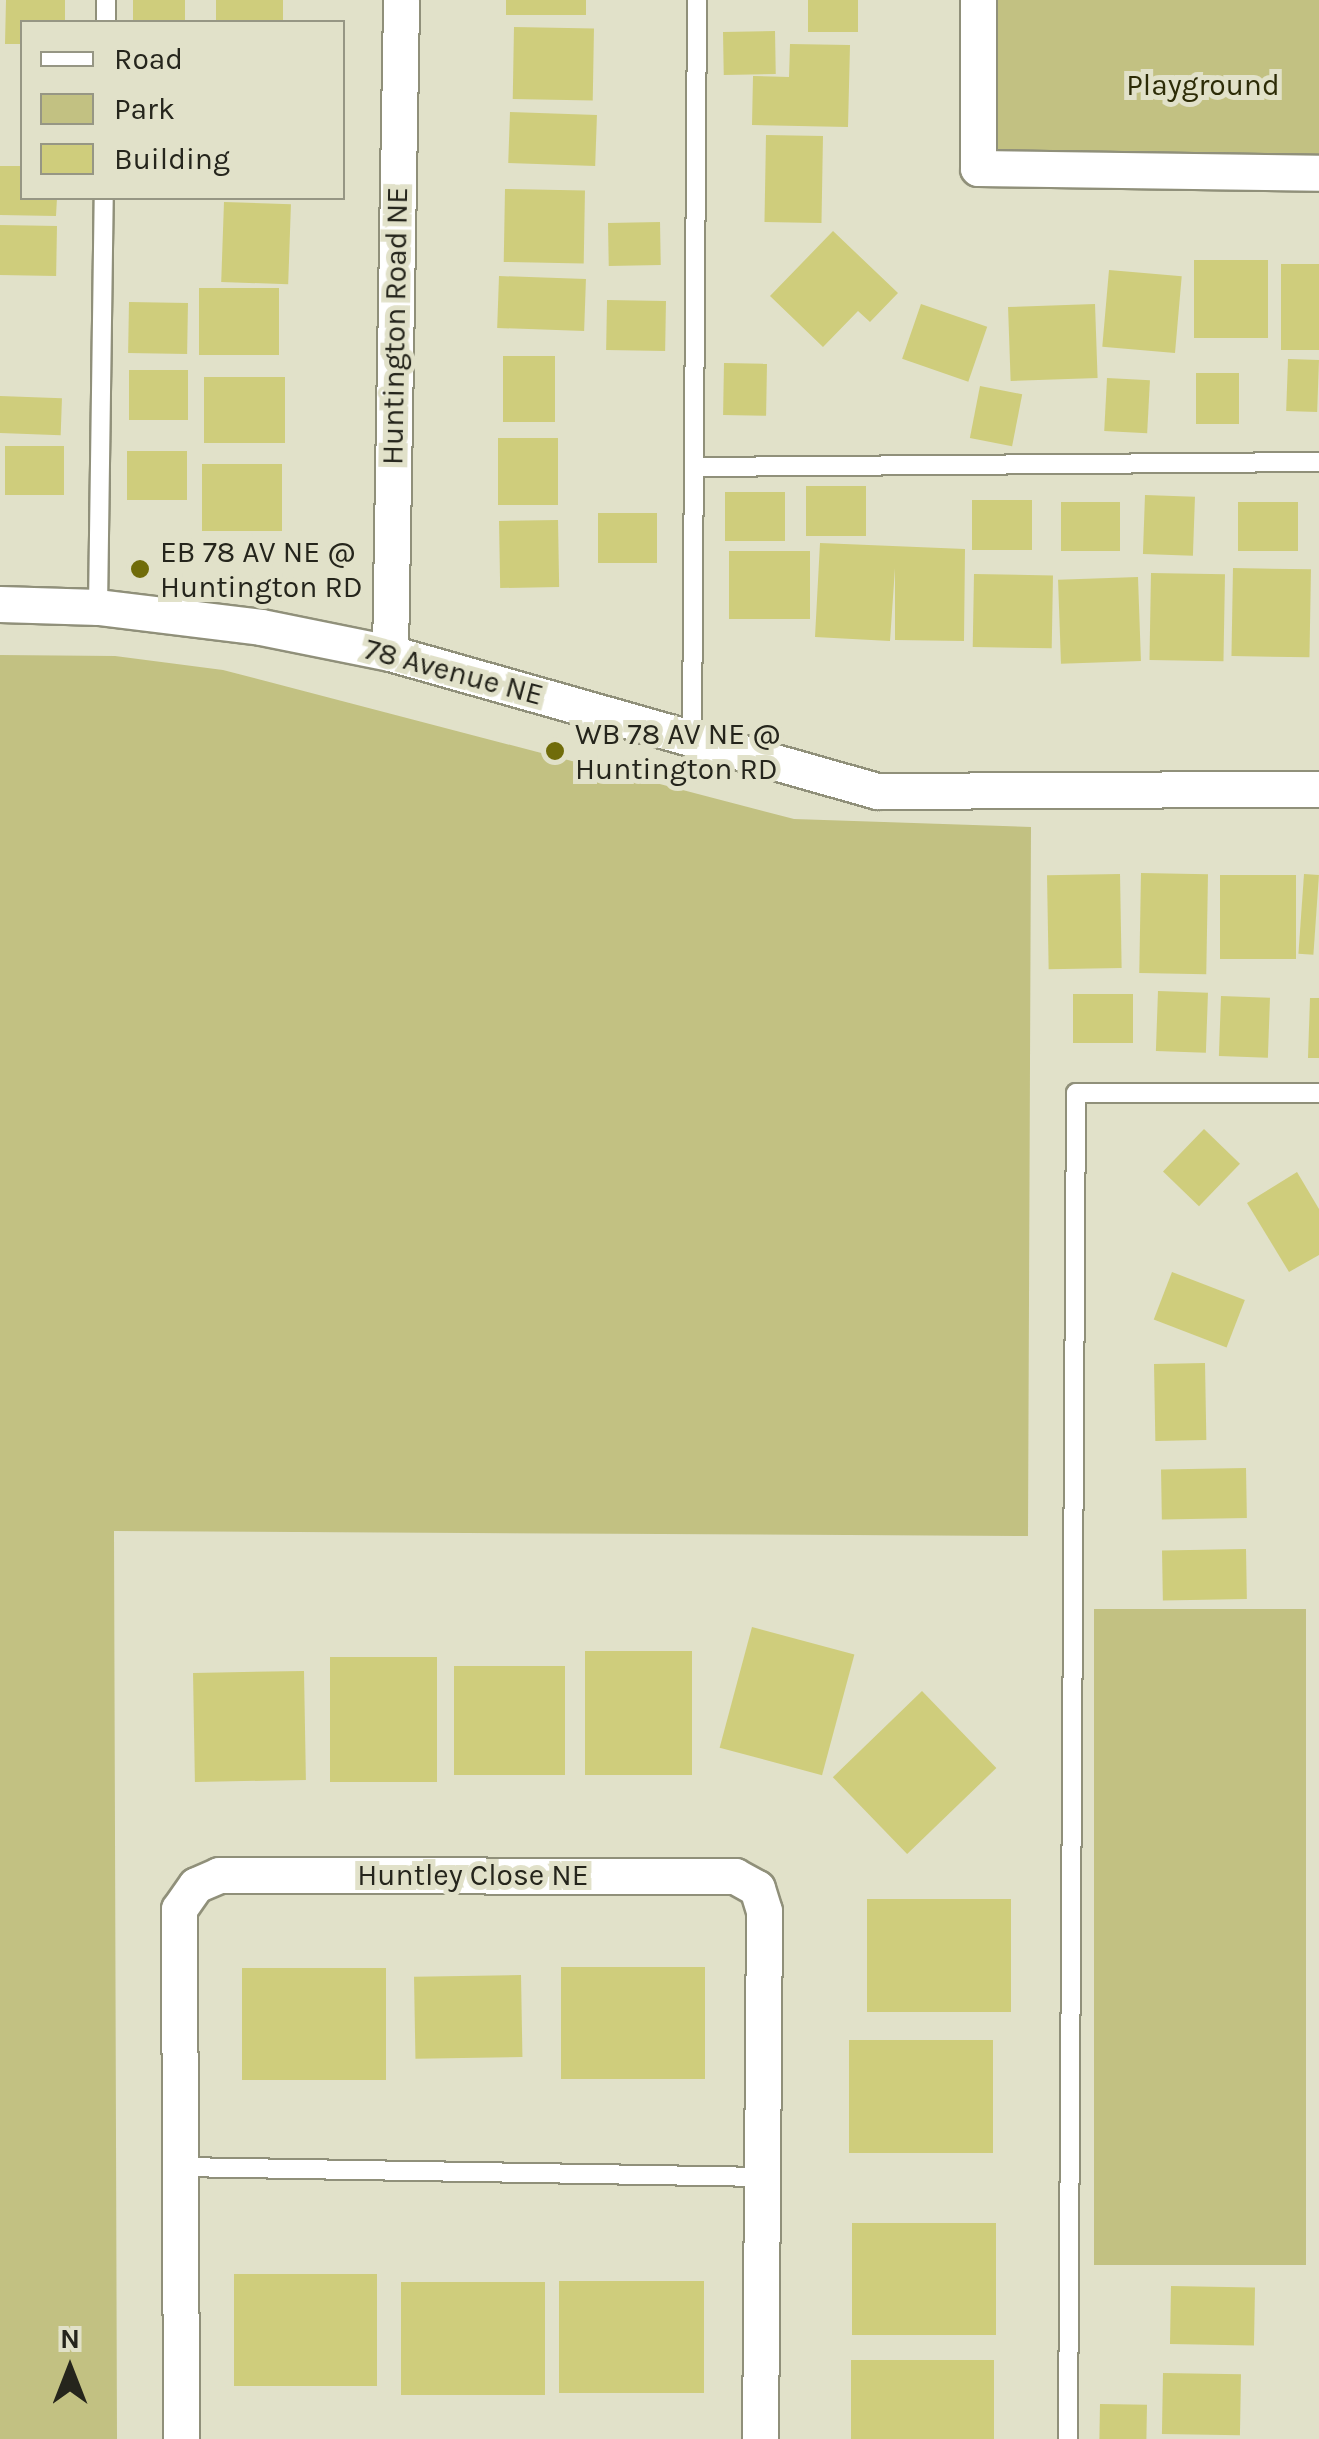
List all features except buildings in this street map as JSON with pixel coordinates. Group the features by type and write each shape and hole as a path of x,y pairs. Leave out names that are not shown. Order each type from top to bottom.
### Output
{"street":[{"name":"Huntington Road NE","path":"390,653 401,0"},
{"path":"978,0 978,168 1319,173"},
{"name":"78 Avenue NE","path":"0,604 98,607 261,627 390,653 877,791 1319,789"},
{"name":"Huntley Close NE","path":"180,2439 179,1909 196,1885 219,1875 735,1876 757,1888 764,1911 760,2439"}],"lane":[{"path":"692,737 697,0"},
{"path":"98,607 104,200"},
{"path":"695,467 1319,462"},
{"path":"1068,2439 1076,1092 1319,1092"},
{"path":"180,2168 764,2177"}],"green space":[{"name":"Playground","path":"978,0 1319,0 1319,168 978,168"},
{"path":"0,655 115,656 223,670 794,819 1031,827 1028,1536 114,1531 117,2439 0,2439"},
{"path":"1094,1609 1306,1609 1306,2265 1094,2265"}],"place":[{"name":"EB 78 AV NE @ Huntington RD","path":"140,569"},
{"name":"WB 78 AV NE @ Huntington RD","path":"555,751"}]}
